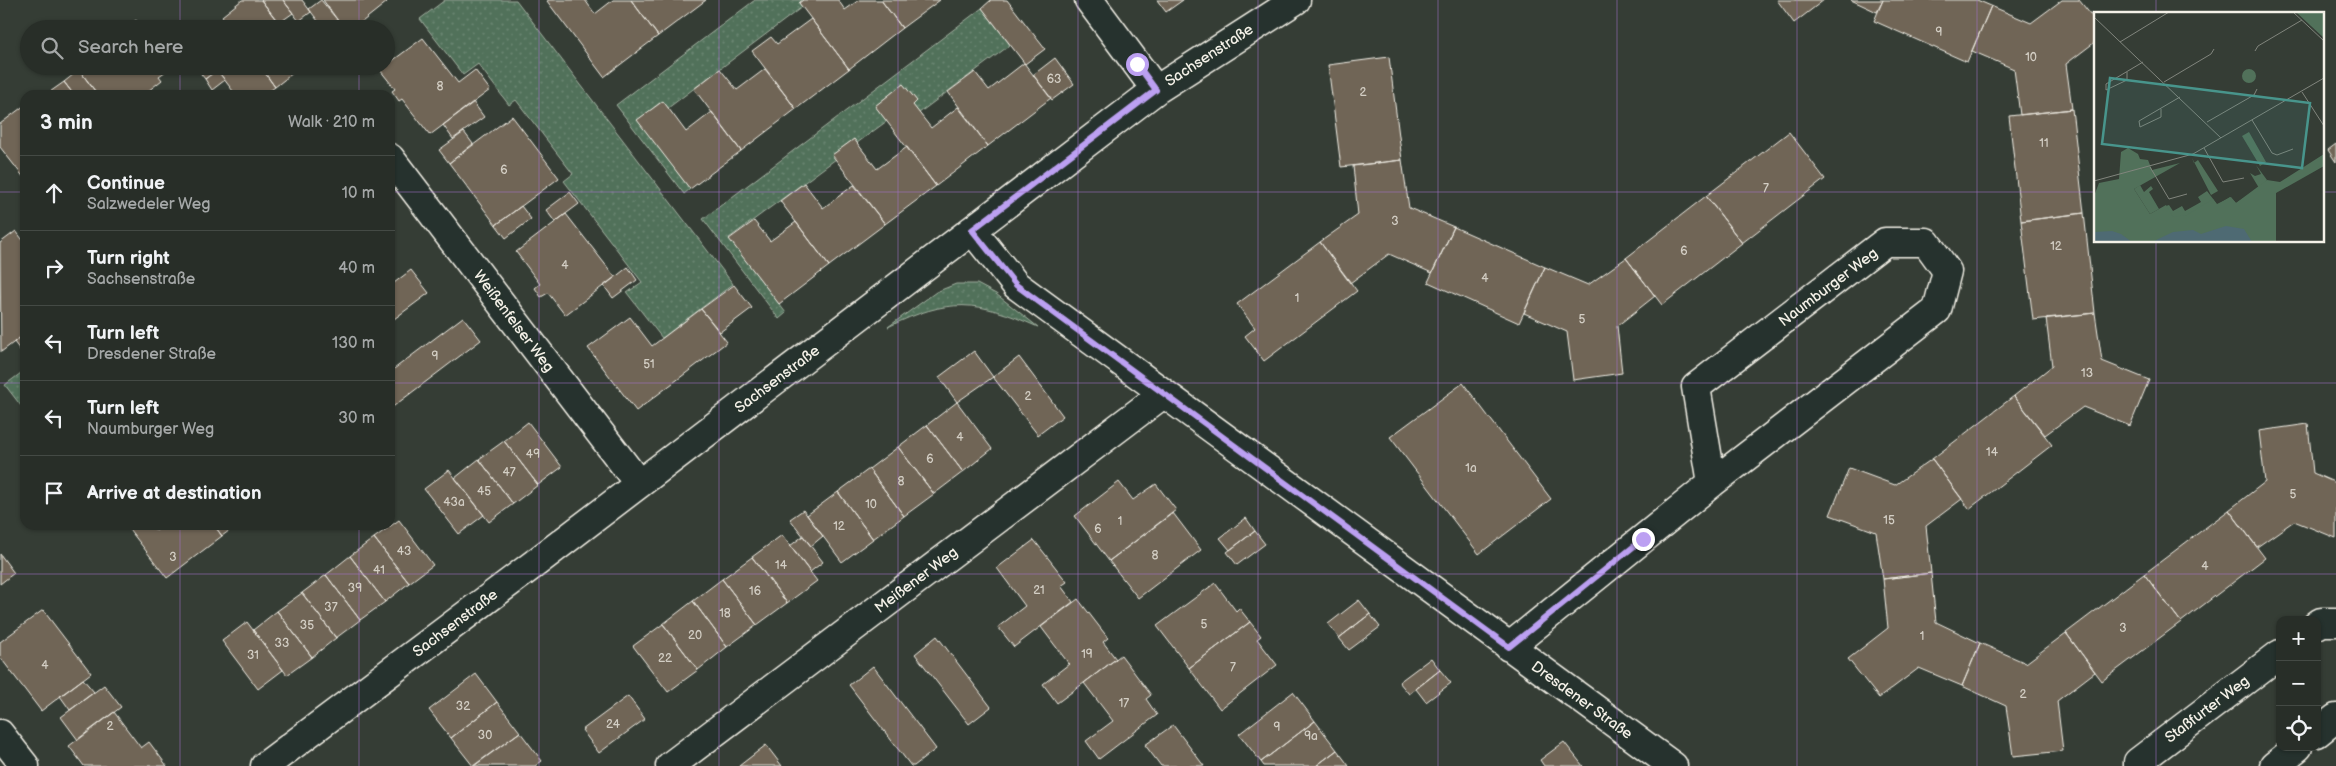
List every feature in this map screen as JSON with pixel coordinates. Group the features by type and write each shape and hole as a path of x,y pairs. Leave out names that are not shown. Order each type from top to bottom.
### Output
{"street":[{"path":"1089,0 1156,90"},
{"name":"Sachsenstraße","path":"265,766 1156,90 1296,0"},
{"name":"Weißenfelser Weg","path":"395,165 639,484"},
{"name":"Dresdener Straße","path":"972,230 1016,285 1673,766"},
{"name":"Naumburger Weg","path":"1509,647 1712,483 1937,310 1947,271 1926,242 1885,242 1696,388 1712,483"},
{"name":"Meißener Weg","path":"670,766 1164,394"},
{"path":"2321,622 2336,622"},
{"name":"Staßfurter Weg","path":"2138,766 2138,762 2276,657"},
{"path":"2321,730 2336,718"},
{"path":"0,734 25,766"},
{"path":"2274,766 2293,751"}],"green space":[{"path":"445,0 516,0 733,284 662,338 627,293 642,282 564,181 573,174 516,100 509,105 478,64 463,75 420,19"},
{"path":"755,0 803,0 799,3 802,7 668,108 662,101 638,120 690,189 684,194 616,105"},
{"path":"982,8 1010,45 919,113 913,105 917,101 903,84 875,106 887,121 857,143 854,139 832,155 836,159 729,238 786,313 779,319 703,219"},
{"path":"956,284 977,284 996,294 1038,327 997,311 963,306 929,311 909,317 888,327 936,292"},
{"path":"20,374 20,404 5,385"}],"building":[{"path":"242,0 261,0 276,20 225,20 222,16"},
{"path":"261,0 283,0 293,13 283,20 277,20"},
{"path":"283,0 302,0 311,12 298,20"},
{"path":"321,0 337,20 317,20 309,9"},
{"path":"323,0 385,0 387,2 364,20 337,20"},
{"path":"585,0 595,14 613,0 631,0 658,36 604,77 547,1"},
{"path":"631,0 706,0 658,36"},
{"path":"803,0 838,0 845,10 859,0 881,0 902,28 849,69 799,3"},
{"path":"881,0 940,0 902,28"},
{"path":"991,0 1007,0 1045,49 1025,64 982,8"},
{"path":"1157,0 1183,0 1166,12"},
{"path":"1777,0 1824,0 1794,23"},
{"path":"1851,0 1883,0 1877,12"},
{"path":"1883,0 1977,0 1991,6 1967,62 1874,21"},
{"path":"2062,0 2079,0 2094,19 2094,43 2066,64 2072,109 2020,115 2014,69 1972,51 1991,6 2031,23"},
{"path":"811,19 849,69 796,109 752,51 771,37 777,44"},
{"path":"423,38 458,83 475,70 490,90 430,135 402,99 399,101 395,95 395,89 384,75 395,75 395,59"},
{"path":"1389,57 1402,160 1341,167 1328,65"},
{"path":"1055,58 1074,84 1052,100 1033,75"},
{"path":"1024,63 1051,98 988,146 948,92 975,72 989,90"},
{"path":"720,69 737,90 765,69 796,109 741,151 694,89"},
{"path":"73,75 83,75 94,90 70,90 64,82"},
{"path":"83,75 160,75 159,76 162,80 149,90 94,90"},
{"path":"202,75 210,75 205,79"},
{"path":"210,75 221,75 225,80 212,90 205,79"},
{"path":"221,75 266,75 275,87 271,90 232,90"},
{"path":"266,75 290,75 275,87"},
{"path":"64,82 70,90 53,90"},
{"path":"903,84 917,101 913,105 931,128 958,107 988,146 936,186 875,106"},
{"path":"663,101 686,132 712,112 741,151 690,189 637,120"},
{"path":"473,102 484,117 453,139 443,125"},
{"path":"20,109 20,173 0,147 0,124"},
{"path":"2072,109 2084,213 2021,221 2009,116"},
{"path":"512,116 559,178 496,225 449,163"},
{"path":"464,132 473,144 449,163 439,150"},
{"path":"1789,132 1825,179 1742,243 1706,196"},
{"path":"854,139 877,169 907,147 936,186 885,224 832,155"},
{"path":"2336,144 2336,162 2328,150"},
{"path":"1402,160 1409,208 1454,227 1432,273 1389,254 1350,283 1320,242 1358,215 1353,166"},
{"path":"804,183 823,208 854,185 885,224 829,266 780,201"},
{"path":"570,192 579,204 555,222 546,210"},
{"path":"1706,196 1742,243 1662,305 1626,258"},
{"path":"521,206 531,219 506,238 496,225"},
{"path":"2084,213 2095,313 2033,320 2021,221"},
{"path":"566,214 615,277 565,315 548,293 541,297 535,288 540,284 516,252"},
{"path":"754,221 770,241 796,222 829,266 779,304 729,239"},
{"path":"1454,227 1545,267 1519,323 1428,282"},
{"path":"16,231 20,236 20,338 1,352 0,243"},
{"path":"1320,242 1357,291 1264,361 1245,336 1255,328 1237,304"},
{"path":"1626,258 1655,296 1617,326 1622,373 1573,380 1567,332 1524,313 1545,267 1588,285"},
{"path":"628,267 637,280 613,298 604,286"},
{"path":"411,270 429,293 395,318 395,282"},
{"path":"734,285 752,308 720,332 701,309"},
{"path":"701,309 727,342 636,411 588,348 630,317 652,346"},
{"path":"2095,313 2102,361 2149,380 2130,426 2083,407 2045,435 2014,396 2052,366 2046,318"},
{"path":"463,317 481,340 395,405 395,368"},
{"path":"20,338 20,350 14,342"},
{"path":"974,351 993,377 957,402 939,377"},
{"path":"1019,357 1063,416 1038,435 993,377"},
{"path":"1463,383 1551,499 1479,554 1390,437"},
{"path":"2014,396 2052,445 1969,509 1932,459"},
{"path":"957,402 992,449 963,472 927,425"},
{"path":"528,422 562,467 538,485 504,441"},
{"path":"2308,424 2313,473 2336,483 2336,538 2294,521 2257,547 2229,510 2265,482 2259,431"},
{"path":"927,425 963,472 934,494 898,447"},
{"path":"504,441 538,485 513,504 479,459"},
{"path":"898,447 934,494 904,516 869,469"},
{"path":"479,459 513,504 489,522 455,478"},
{"path":"1932,459 1962,499 1926,526 1931,573 1883,579 1876,532 1830,515 1849,468 1895,485"},
{"path":"869,469 904,516 873,539 838,492"},
{"path":"449,470 484,515 459,534 424,489"},
{"path":"1119,482 1133,500 1156,484 1176,510 1109,561 1075,516"},
{"path":"838,492 873,539 842,562 807,515"},
{"path":"803,510 823,536 811,546 790,519"},
{"path":"2229,510 2265,558 2181,622 2144,574"},
{"path":"1173,513 1201,550 1138,598 1109,561"},
{"path":"1246,518 1255,531 1230,550 1220,538"},
{"path":"399,520 433,565 409,583 374,538 385,530 395,530 395,523"},
{"path":"130,530 218,530 222,536 167,578"},
{"path":"218,530 230,530 222,536"},
{"path":"1255,531 1265,544 1237,565 1227,552"},
{"path":"782,535 817,581 787,603 752,557"},
{"path":"803,536 823,562 810,572 790,546"},
{"path":"374,538 409,583 385,602 350,556"},
{"path":"1034,540 1067,582 1061,586 1073,602 1014,647 998,627 1025,606 997,568"},
{"path":"0,554 14,573 0,584"},
{"path":"350,556 385,602 360,620 326,575"},
{"path":"752,557 787,603 757,625 722,579"},
{"path":"1931,573 1936,622 1980,643 1962,686 1919,668 1879,698 1848,659 1888,628 1883,579"},
{"path":"2144,574 2181,622 2102,681 2066,633"},
{"path":"326,575 360,620 336,638 302,593"},
{"path":"722,579 757,625 727,647 693,601"},
{"path":"1215,583 1236,611 1239,608 1250,622 1189,668 1157,626"},
{"path":"302,593 336,638 312,657 277,611"},
{"path":"1078,599 1108,638 1103,642 1116,659 1057,703 1043,684 1069,664 1041,627"},
{"path":"1359,600 1370,614 1339,638 1328,624"},
{"path":"693,601 727,647 698,670 663,624"},
{"path":"43,610 91,673 41,711 0,657 0,642"},
{"path":"277,611 312,657 287,675 253,630"},
{"path":"1370,614 1380,627 1349,650 1339,638"},
{"path":"247,622 283,670 258,689 222,641"},
{"path":"1250,622 1261,636 1257,639 1277,665 1220,709 1189,668"},
{"path":"663,624 698,670 668,692 633,646"},
{"path":"2066,633 2095,672 2057,701 2063,751 2013,756 2006,706 1962,686 1980,643 2026,663"},
{"path":"937,636 991,707 969,724 915,654"},
{"path":"1121,655 1151,695 1146,699 1157,715 1099,759 1086,741 1113,721 1084,683"},
{"path":"1431,658 1440,670 1409,694 1399,682"},
{"path":"873,666 936,749 914,766 911,766 849,685"},
{"path":"1440,670 1451,683 1426,702 1416,689"},
{"path":"476,674 497,702 451,738 429,710"},
{"path":"83,679 94,692 70,710 60,696"},
{"path":"104,685 121,707 78,740 61,717"},
{"path":"1293,692 1315,721 1261,762 1239,734"},
{"path":"628,696 645,719 599,753 582,730"},
{"path":"497,702 520,732 473,766 451,738"},
{"path":"114,712 141,748 149,742 167,766 84,766 69,746"},
{"path":"1315,721 1337,750 1316,766 1264,766 1261,762"},
{"path":"1173,725 1204,766 1161,766 1145,745"},
{"path":"520,732 542,761 535,766 474,766"},
{"path":"1564,742 1583,766 1544,766 1540,760"},
{"path":"766,745 782,766 739,766"},
{"path":"1337,750 1349,766 1316,766"}],"route":[{"path":"1137,64 1156,90 972,230 1016,285 1509,647 1643,539"}]}
